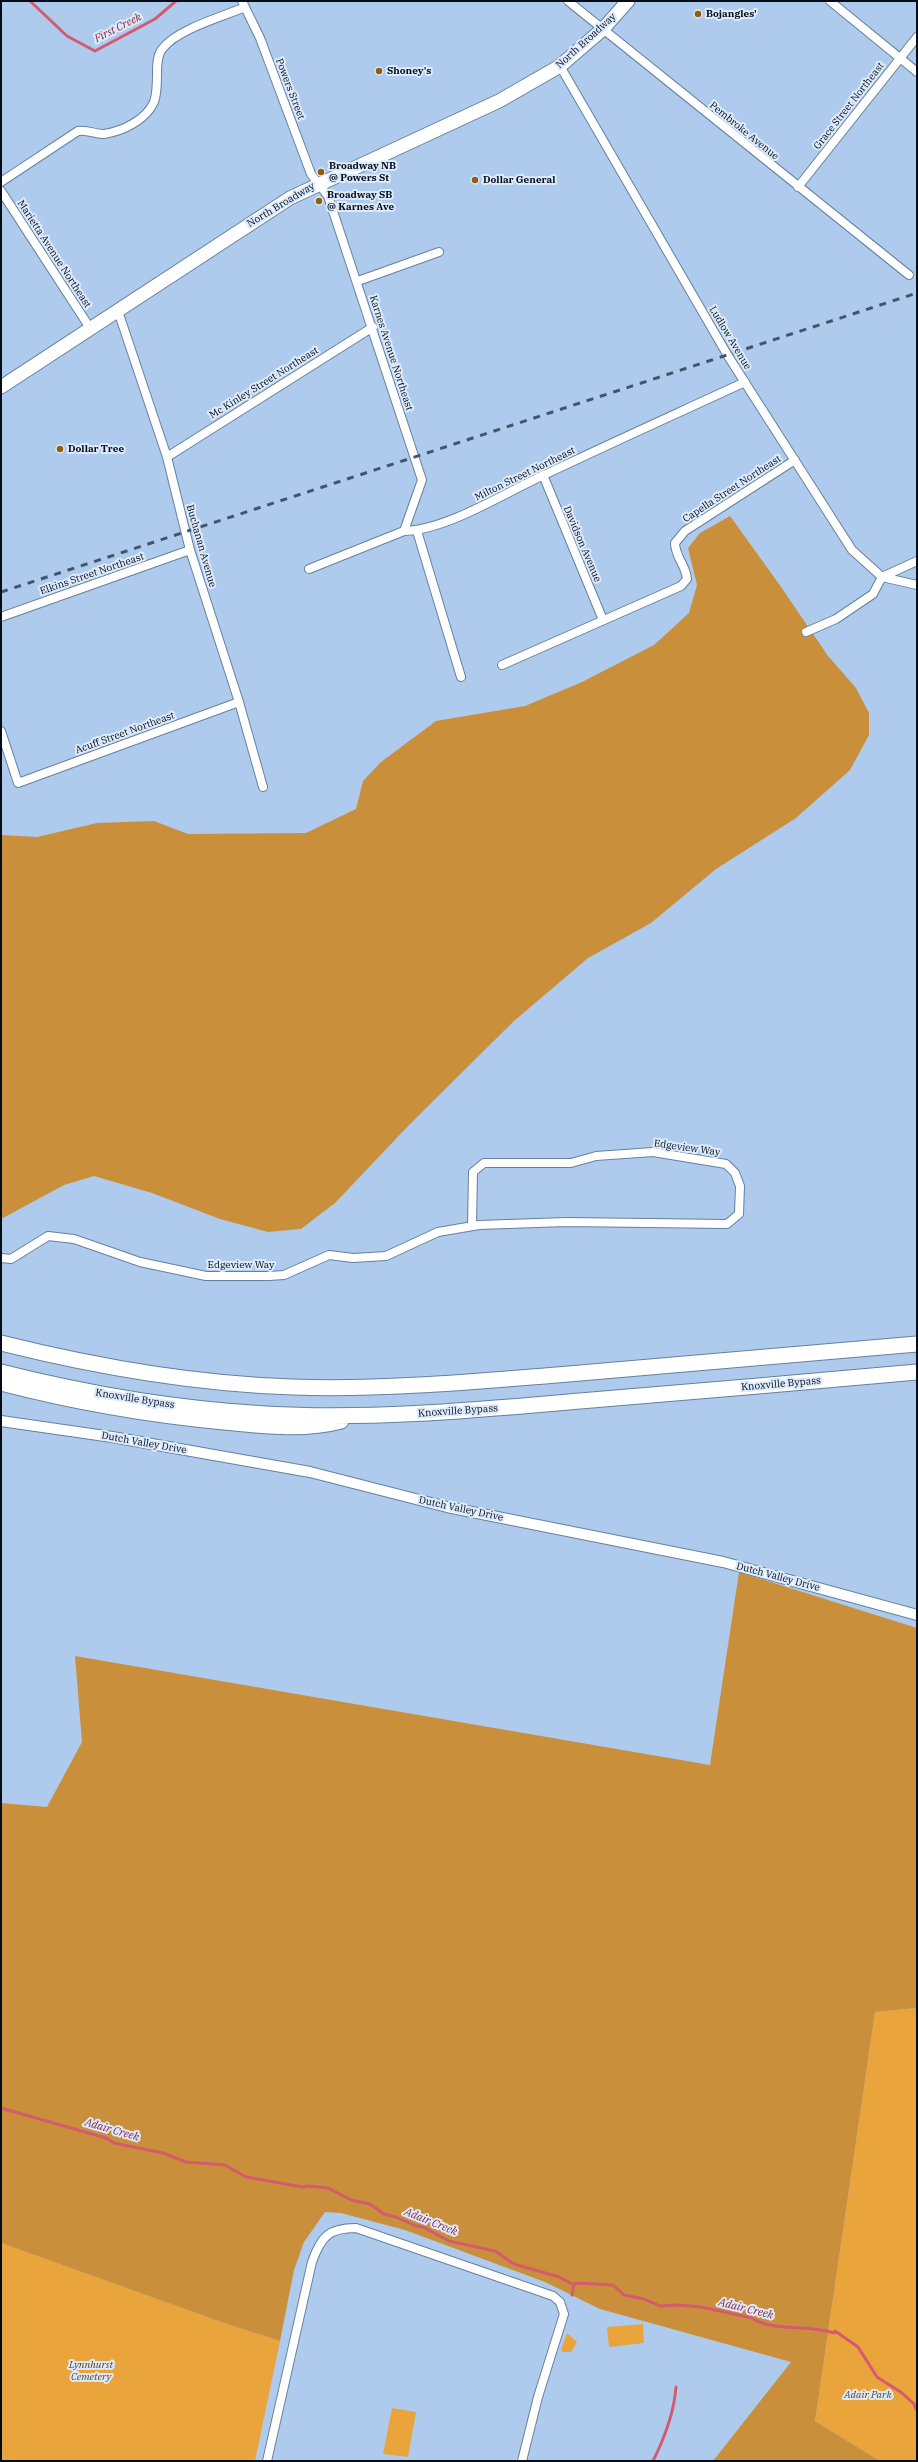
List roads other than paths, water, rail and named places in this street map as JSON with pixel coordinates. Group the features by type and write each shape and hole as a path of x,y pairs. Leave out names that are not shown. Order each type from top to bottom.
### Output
{"highway":[{"path":"1,1343 66,1359 148,1373 239,1384 322,1388 453,1384 917,1344"},
{"name":"Knoxville Bypass","path":"1,1372 100,1394 181,1406 268,1414 367,1415 454,1412 917,1372"},
{"path":"1,1383 112,1408 176,1417 250,1424 318,1427 367,1415"}],"main road":[{"name":"North Broadway","path":"1,387 290,198 319,183 499,101 560,66 602,29 628,1"}],"street":[{"name":"Pembroke Avenue","path":"568,1 909,275"},
{"path":"830,1 917,72"},
{"path":"1,182 78,131 87,130 102,134 107,133 124,128 145,116 154,101 158,61 162,49 174,38 244,4"},
{"name":"Powers Street","path":"244,4 260,38 311,174 319,183"},
{"name":"Grace Street Northeast","path":"798,187 917,37"},
{"name":"Ludlow Avenue","path":"560,66 745,382 852,550 882,577 917,585"},
{"name":"Karnes Avenue Northeast","path":"319,183 328,196 358,281 422,480 404,531"},
{"name":"Marietta Avenue Northeast","path":"1,191 90,328"},
{"path":"358,281 439,252"},
{"name":"Buchanan Avenue","path":"118,311 167,457 190,550 239,702 263,787"},
{"name":"Mc Kinley Street Northeast","path":"167,457 373,327"},
{"name":"Milton Street Northeast","path":"309,569 404,531 417,531 468,512 543,475 745,382"},
{"name":"Capella Street Northeast","path":"502,665 681,586 687,579 686,569 675,553 675,543 685,531 795,460"},
{"name":"Davidson Avenue","path":"543,475 603,620"},
{"path":"417,531 461,677"},
{"name":"Elkins Street Northeast","path":"1,617 190,550"},
{"path":"806,632 836,619 873,594 882,577 917,561"},
{"name":"Acuff Street Northeast","path":"1,732 18,783 239,702"},
{"name":"Edgeview Way","path":"1,1258 11,1259 48,1236 74,1239 140,1262 206,1276 284,1275 329,1255 352,1258 386,1256 438,1232 472,1226 566,1222 727,1224 739,1214 740,1186 735,1173 726,1164 653,1152 596,1156 571,1164 484,1163 473,1172 472,1226"},
{"name":"Dutch Valley Drive","path":"1,1421 112,1438 310,1472 447,1507 723,1562 917,1615"},
{"path":"267,2461 312,2262 319,2242 326,2234 336,2230 356,2228 553,2296 560,2302 564,2314 538,2397 522,2461"}],"waterway":[{"name":"First Creek","path":"30,1 67,36 95,51 155,19 176,1"},
{"name":"Adair Creek","path":"1,2108 106,2138 114,2143 163,2153 186,2162 225,2165 246,2177 303,2187 328,2188 351,2200 370,2204 384,2214 396,2217 416,2226 423,2227 449,2241 495,2251 514,2264 559,2277 574,2285 576,2283 613,2285 624,2295 644,2299 660,2306 678,2305 701,2307 752,2318 760,2322 780,2327 824,2330 834,2333 835,2331 858,2347 877,2377 902,2393 914,2404 917,2411"},
{"path":"572,2295 574,2285"},
{"path":"653,2461 668,2425 676,2387"}],"railway":[{"path":"1,592 917,293"}],"place":[{"name":"Bojangles'","path":"698,14"},
{"name":"Shoney's","path":"379,71"},
{"name":"Broadway NB @ Powers St","path":"321,172"},
{"name":"Dollar General","path":"475,180"},
{"name":"Broadway SB @ Karnes Ave","path":"319,201"},
{"name":"Dollar Tree","path":"60,449"}],"park label":[{"name":"Lynnhurst Cemetery","path":"91,2370"},
{"name":"Adair Park","path":"868,2395"}]}
